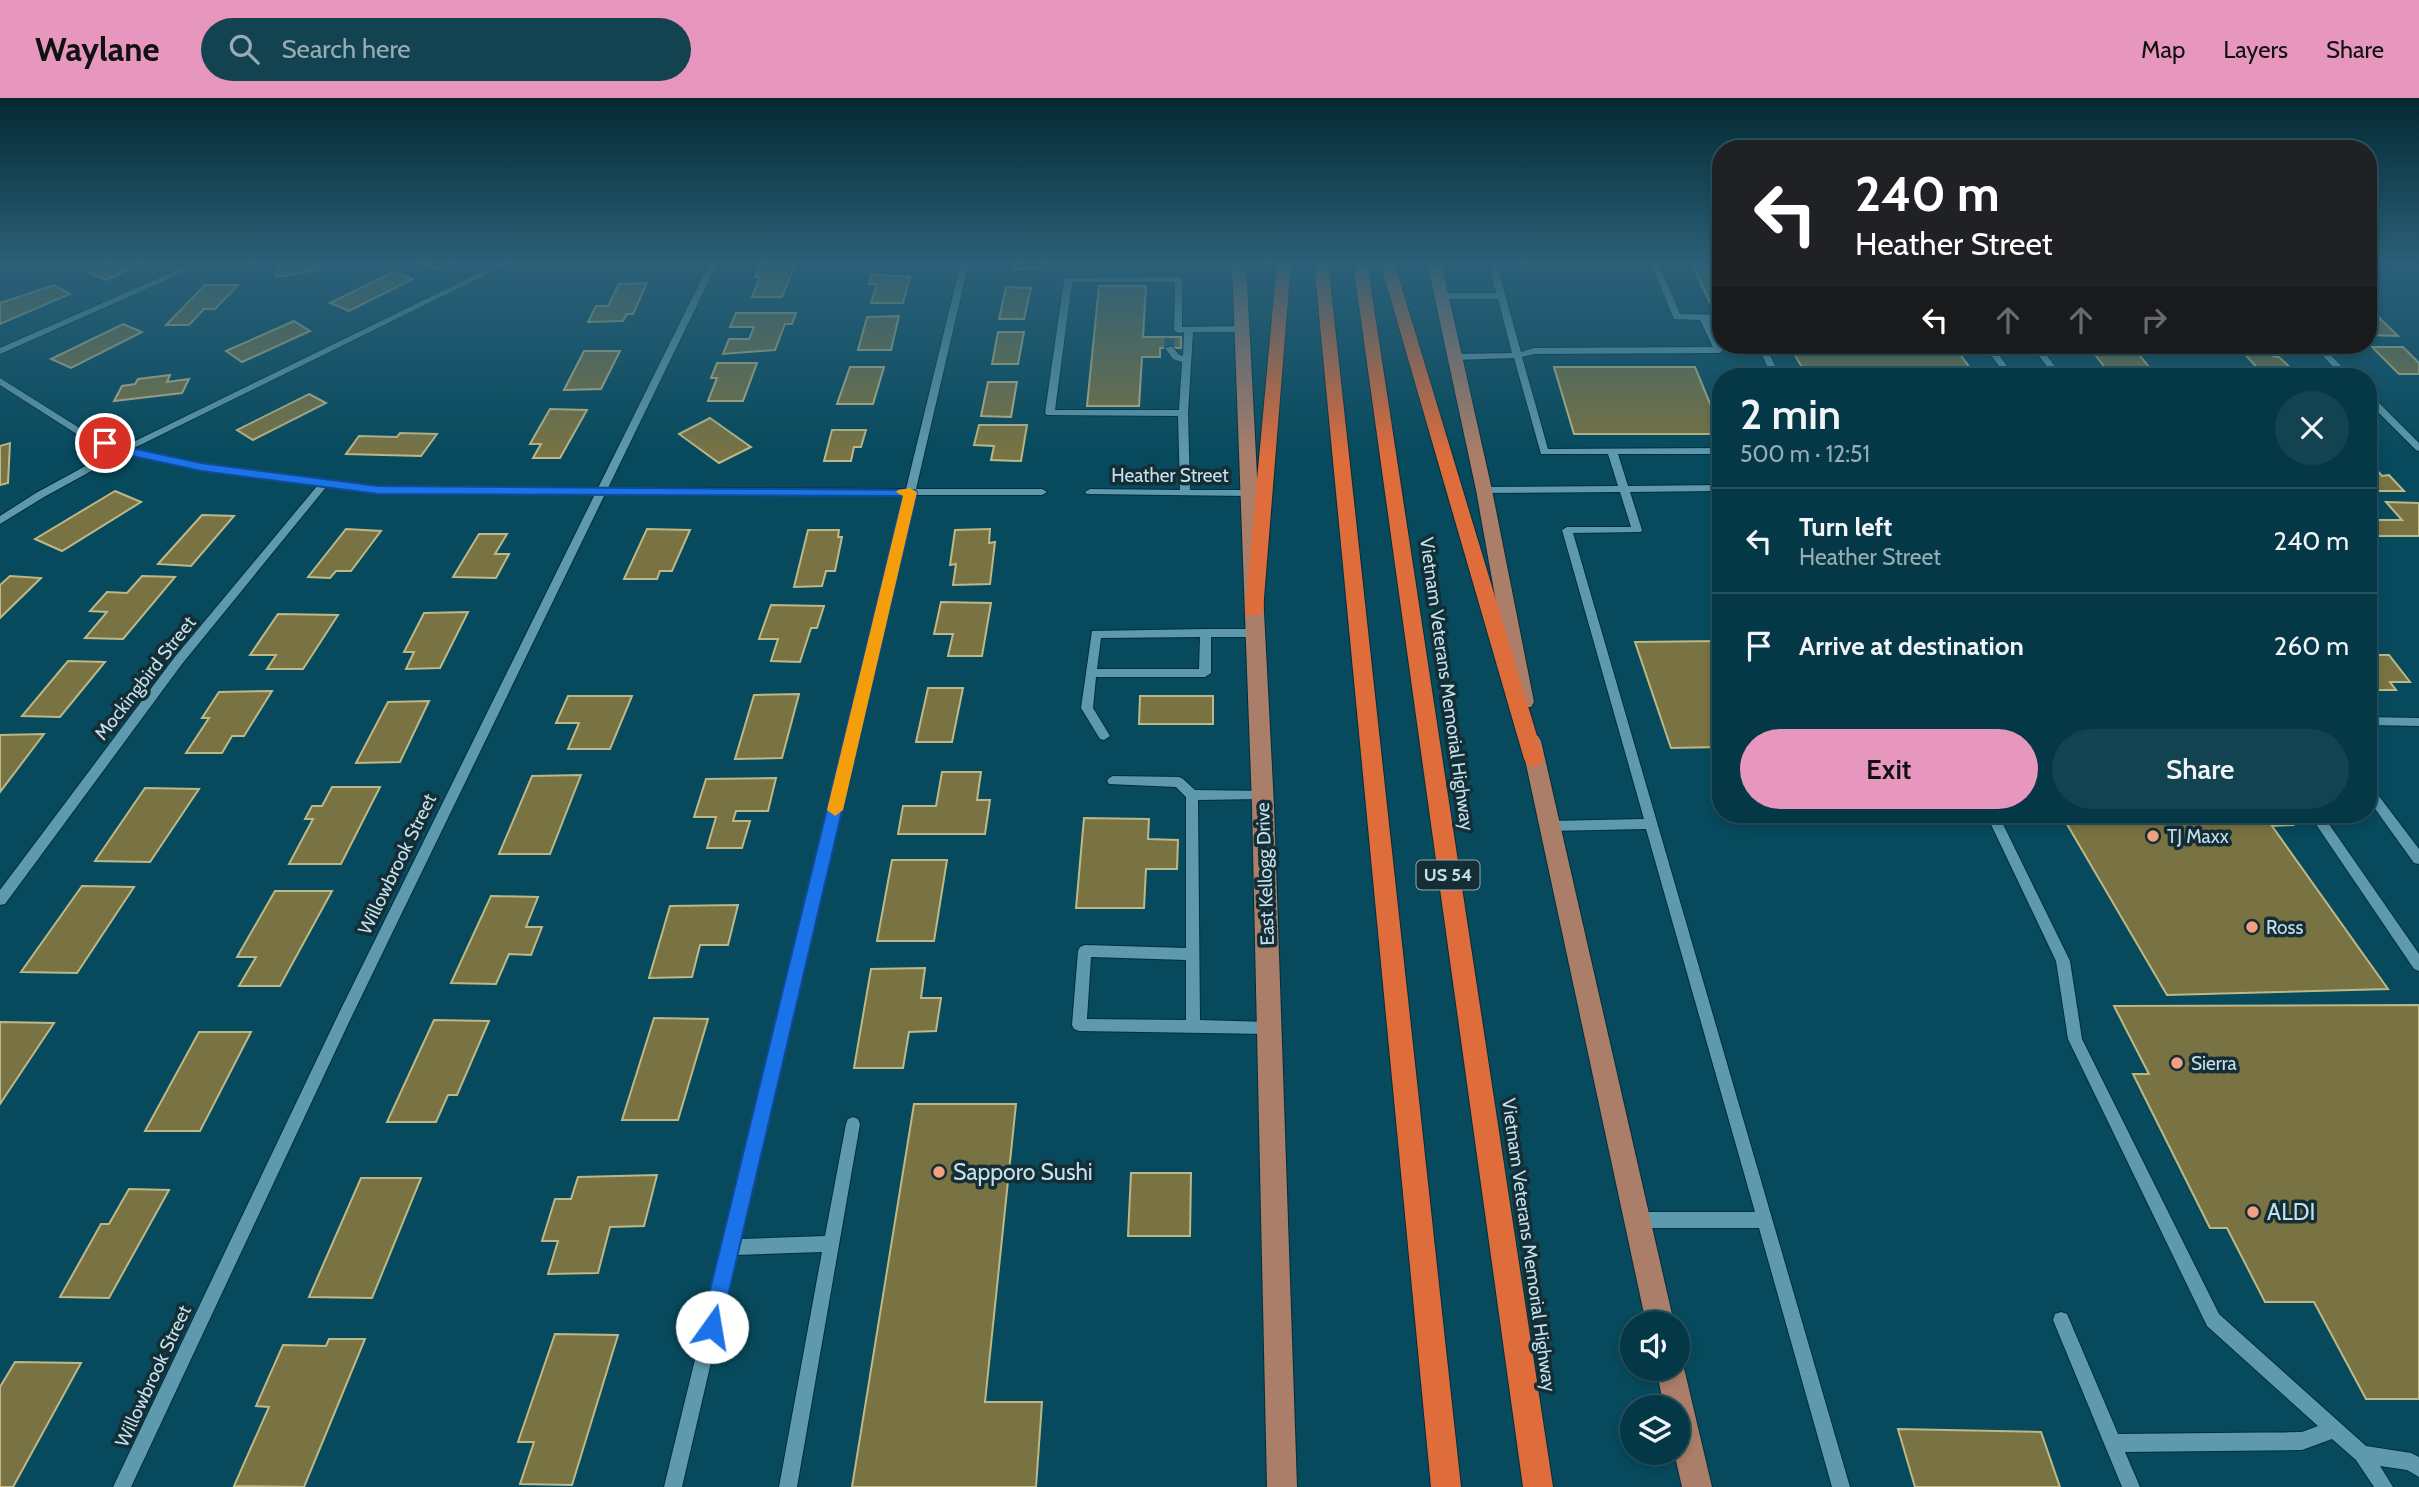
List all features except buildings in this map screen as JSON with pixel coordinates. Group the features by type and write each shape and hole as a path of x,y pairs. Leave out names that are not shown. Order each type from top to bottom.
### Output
{"highway":[{"path":"1254,622 1279,327"},
{"path":"1328,327 1446,1487"},
{"name":"Vietnam Veterans Memorial Highway","path":"1369,327 1538,1487"},
{"path":"1406,327 1534,759"}],"main road":[{"path":"1448,327 1484,490 1534,759 1657,1311"},
{"name":"East Kellogg Drive","path":"1240,329 1262,794 1282,1487"},
{"path":"1673,1381 1697,1487"}],"street":[{"path":"0,351 55,327"},
{"path":"0,521 40,495 123,450 375,327"},
{"name":"Willowbrook Street","path":"122,1487 344,1017 683,327"},
{"path":"673,1487 949,327"},
{"path":"1062,327 1050,413 1183,413"},
{"path":"1183,327 1186,360 1183,413 1185,492"},
{"path":"1510,327 1545,452 1712,451"},
{"path":"1170,337 1183,330 1240,329"},
{"path":"1455,356 1518,355 1534,351 1712,349"},
{"path":"2325,354 2339,368"},
{"path":"0,381 86,436 123,450 201,467 378,490 1042,492"},
{"path":"2377,406 2419,448"},
{"path":"1612,451 1637,530 1567,530 1841,1487"},
{"name":"Mockingbird Street","path":"0,901 178,661 325,484"},
{"path":"1484,490 1712,488"},
{"name":"Heather Street","path":"1090,492 1249,493"},
{"path":"1104,736 1087,708 1096,634 1206,633 1254,622"},
{"path":"1091,673 1205,673 1206,633"},
{"path":"2377,722 2419,722"},
{"path":"1113,781 1179,782 1192,795 1193,1026"},
{"path":"1192,795 1262,794"},
{"path":"2377,802 2419,859"},
{"path":"2321,823 2419,965"},
{"path":"1549,826 1650,824"},
{"path":"1193,954 1085,951 1079,1025 1269,1028"},
{"path":"788,1487 853,1124"},
{"path":"1637,1220 1766,1220"},
{"path":"730,1247 832,1244"},
{"path":"2061,1320 2131,1487"},
{"path":"2112,1443 2302,1441 2335,1429"},
{"path":"2362,1454 2384,1487"}],"lane":[{"path":"1169,348 1176,357 1186,360"},
{"path":"1997,823 2063,961 2075,1038 2213,1320 2362,1454 2411,1462 2419,1468"}],"tunnel":[{"path":"1169,348 1170,337"}],"slow traffic":[{"path":"835,810 910,492 903,492"}],"place":[{"name":"TJ Maxx","path":"2153,836"},
{"name":"Ross","path":"2252,927"},
{"name":"Sierra","path":"2177,1063"},
{"name":"Sapporo Sushi","path":"939,1172"},
{"name":"ALDI","path":"2253,1212"}],"route":[{"path":"105,443 123,450 201,467 378,490 910,492 712,1327"}]}
